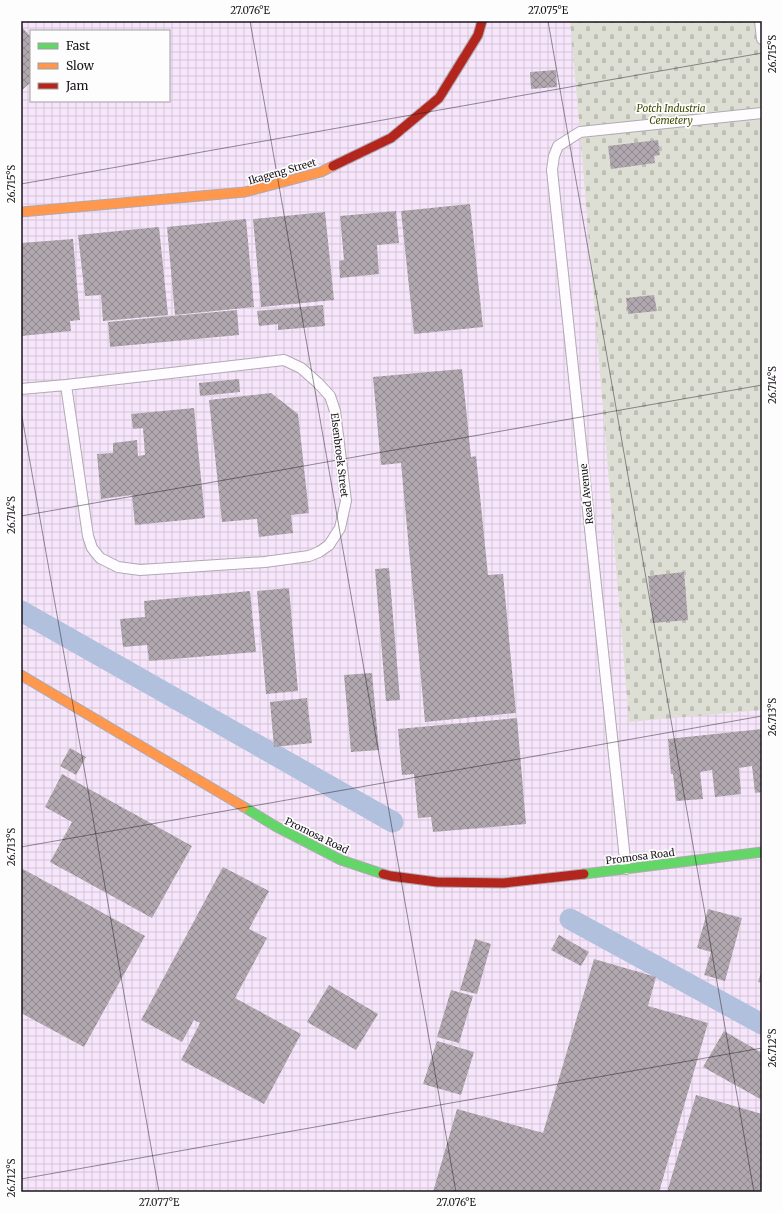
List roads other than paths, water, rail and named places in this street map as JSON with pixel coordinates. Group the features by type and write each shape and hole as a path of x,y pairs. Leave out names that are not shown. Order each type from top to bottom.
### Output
{"street":[{"name":"Ikageng Street","path":"21,212 245,192 322,172 391,138 439,98 478,35 482,21"},
{"name":"Promosa Road","path":"21,675 275,826 341,860 392,876 437,882 504,883 762,852"}],"lane":[{"path":"760,21 762,39"},
{"name":"Read Avenue","path":"626,869 552,170 554,156 558,146 580,132 762,113"},
{"name":"Elsenbroek Street","path":"21,389 284,360 301,368 318,383 330,396 335,411 346,501 340,528 329,545 320,552 310,556 265,562 140,570 118,567 100,558 92,548 88,536 66,385"}],"waterway":[{"path":"21,611 393,822"},
{"path":"570,919 762,1024"}],"park label":[{"name":"Potch Industria Cemetery","path":"671,114"}]}
